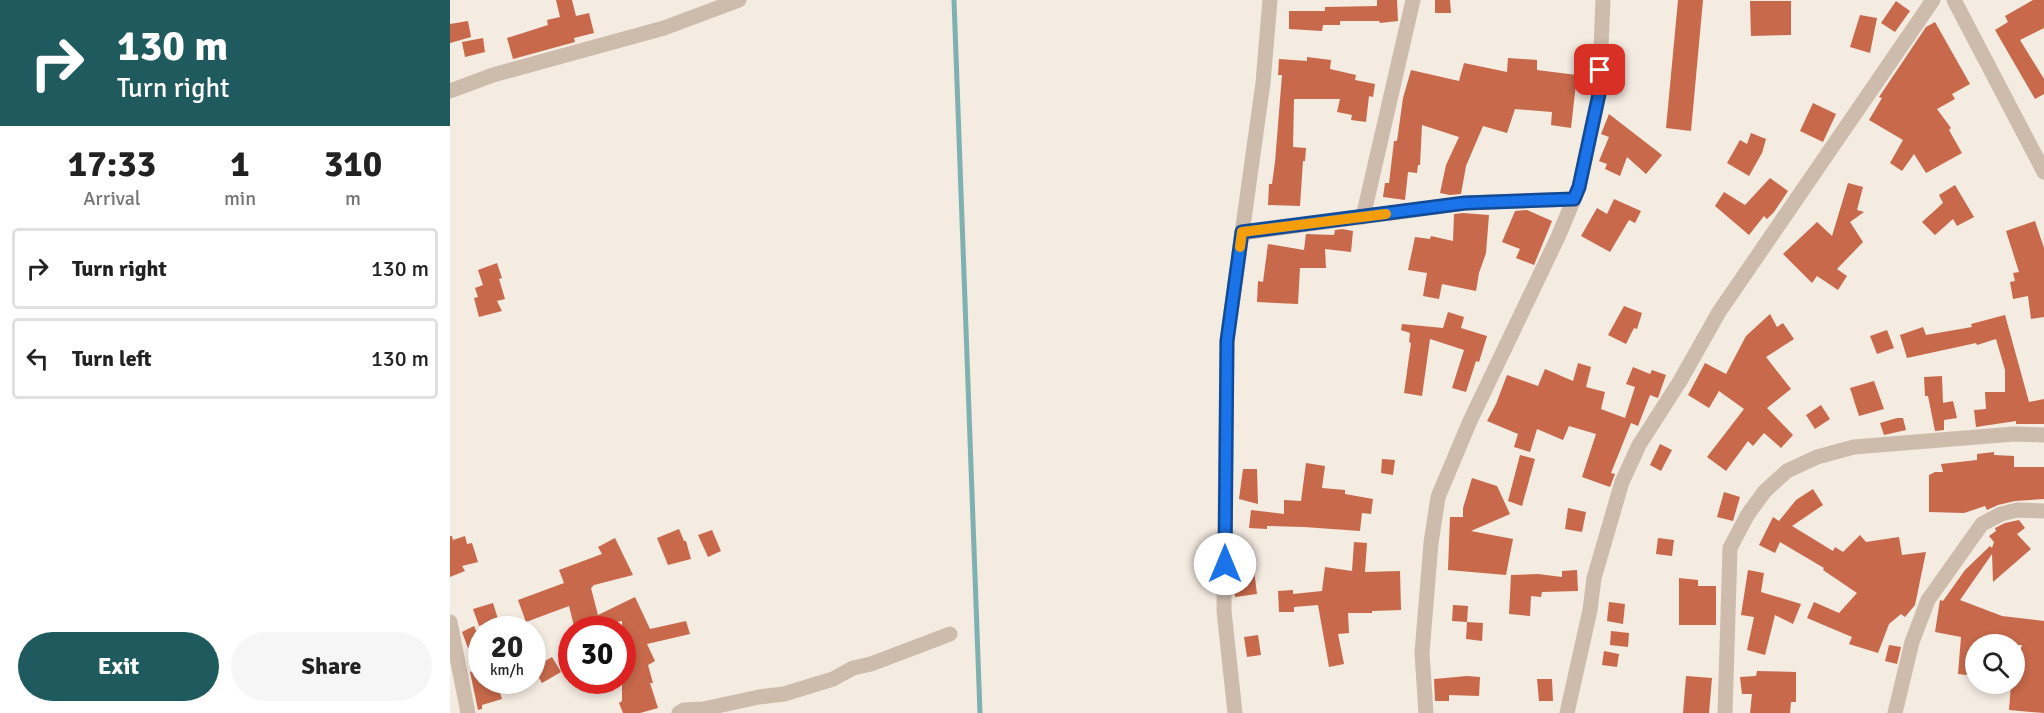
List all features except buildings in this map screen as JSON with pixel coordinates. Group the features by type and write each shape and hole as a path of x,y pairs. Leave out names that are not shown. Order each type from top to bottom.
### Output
{"street":[{"path":"450,91 493,75 664,28 739,0"},
{"path":"1235,713 1224,611 1227,341 1263,83 1270,0"},
{"path":"1363,217 1413,0"},
{"path":"1426,713 1422,653 1431,543 1438,497 1470,421 1558,237 1579,187 1599,94 1603,0"},
{"path":"1567,713 1590,610 1594,578 1622,482 1639,444 1680,381 1719,312 1933,0"},
{"path":"1955,0 2044,172"},
{"path":"1242,232 1465,203 1574,199"},
{"path":"1725,713 1730,548 1749,514 1766,491 1787,471 1817,457 1854,447 2014,434 2044,435"},
{"path":"1895,713 1912,642 1928,600 1982,524 2001,514 2017,510 2044,511"},
{"path":"450,622 468,713"},
{"path":"679,713 684,710 703,709 784,694 833,679 853,668 871,664 950,634"}],"waterway":[{"path":"954,0 980,713"}],"slow traffic":[{"path":"1240,247 1242,232 1386,214"}],"route":[{"path":"1225,564 1227,341 1242,232 1465,203 1574,199 1579,187 1599,94 1600,70"}]}
